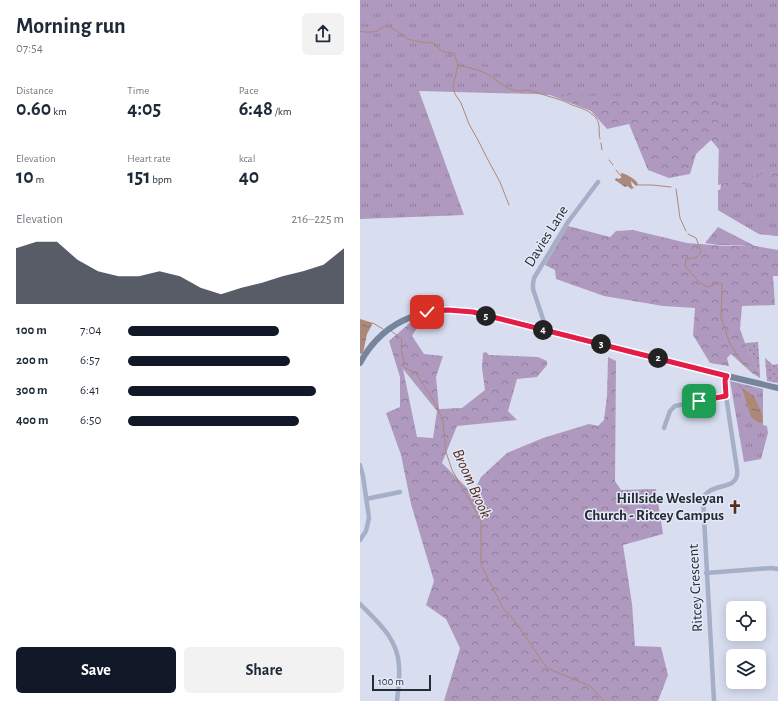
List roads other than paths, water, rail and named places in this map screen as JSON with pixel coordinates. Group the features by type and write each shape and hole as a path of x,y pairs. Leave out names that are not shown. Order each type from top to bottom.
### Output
{"main road":[{"path":"360,363 373,344 394,325 412,316 432,311 448,310 473,312 778,388"}],"street":[{"name":"Davies Lane","path":"547,331 533,289 534,278 568,222 598,182"},
{"name":"Ritcey Crescent","path":"714,701 703,498 709,491 732,483 738,474 726,396 725,380 727,376"},
{"path":"664,428 670,411 675,406 726,396"},
{"path":"360,465 369,520 366,531 360,540"},
{"path":"366,499 400,492"},
{"path":"706,573 773,568 778,569"},
{"path":"360,604 384,629 396,649 400,668 398,701"}],"water":[{"path":"621,173 632,178 638,185 636,186 631,181 634,188 631,189 615,180 616,178 621,178"},
{"path":"360,319 373,323 367,334 363,353 360,354"},
{"path":"742,388 754,396 762,414 763,423 758,422 751,417"}],"waterway":[{"path":"360,31 374,32 385,26 397,31 408,39 434,43 442,51 454,53 458,65 453,87 455,94 461,103 469,124 500,182 509,205"},
{"path":"458,65 483,72 504,86 514,90 528,90 564,101 588,111 598,120 600,139"},
{"path":"601,143 602,150"},
{"path":"609,160 613,165"},
{"path":"616,170 621,176"},
{"path":"638,185 671,187"},
{"path":"676,189 680,218 686,231"},
{"path":"688,234 696,238 701,251 697,257 686,259 685,266 700,283 708,287 718,283 722,284 721,317 730,344 745,366"},
{"name":"Broom Brook","path":"373,323 383,329"},
{"name":"Broom Brook","path":"391,331 402,339 401,348 405,368 416,373 437,406 443,422 446,452 452,470 481,520 481,565 503,608 514,620 547,668 590,686 604,701"},
{"path":"738,384 742,388"}],"place":[{"name":"Hillside Wesleyan Church - Ritcey Campus","path":"735,507"}]}
